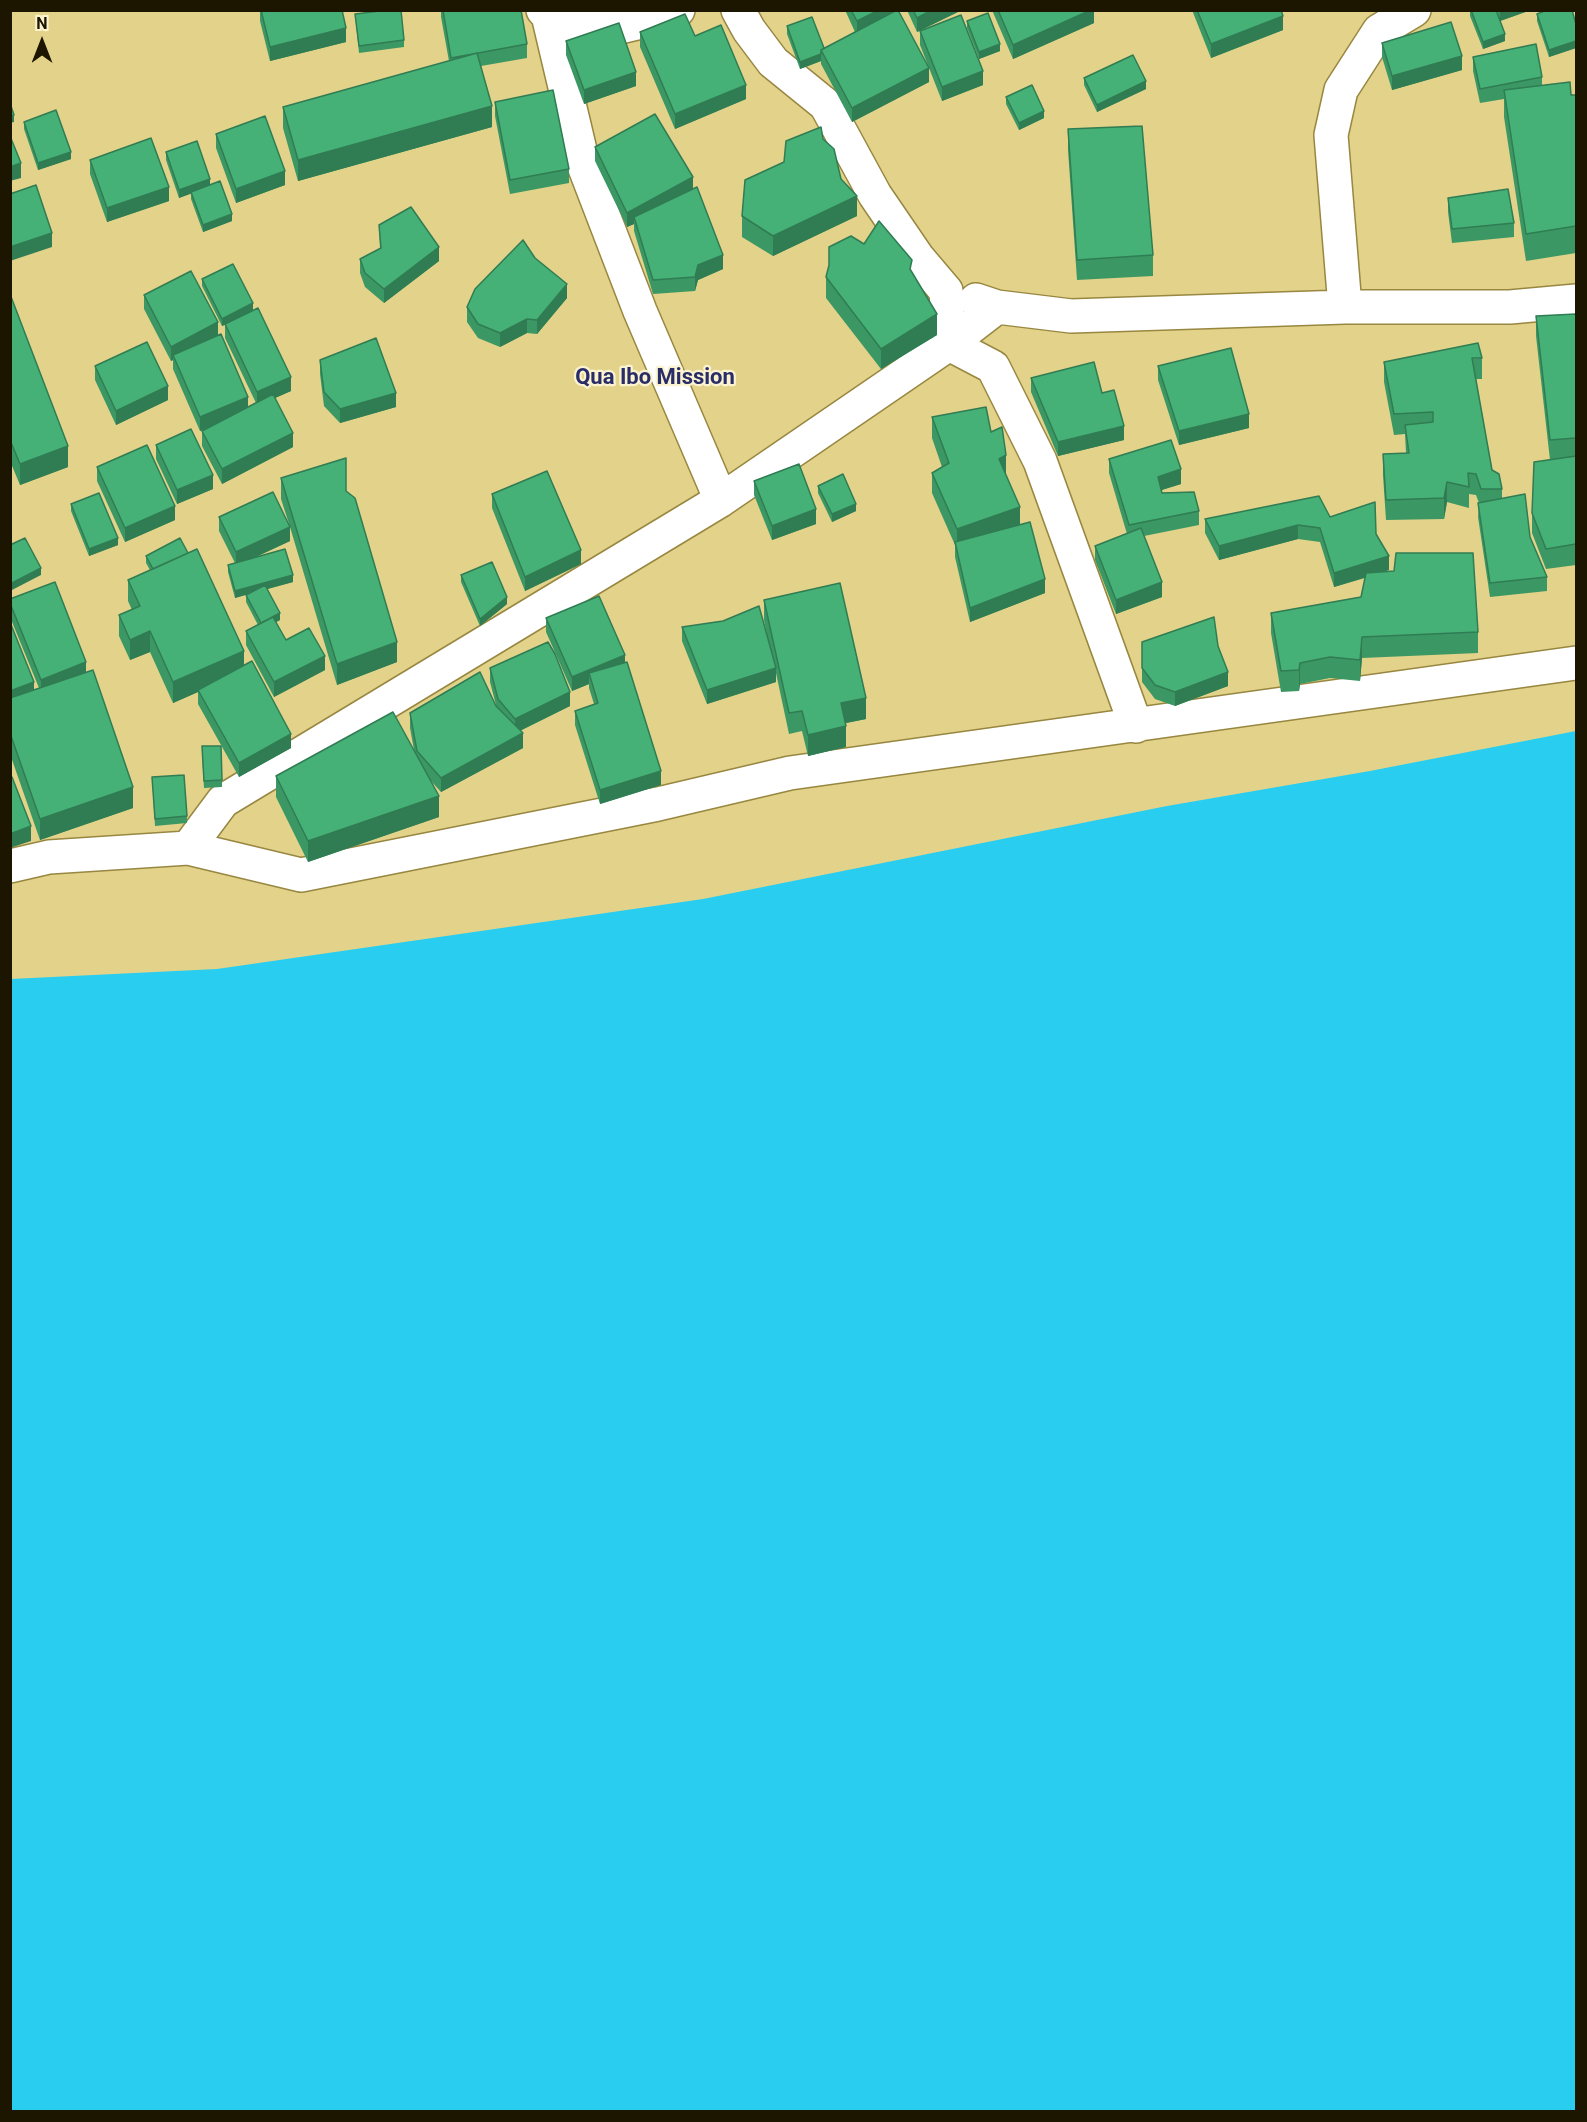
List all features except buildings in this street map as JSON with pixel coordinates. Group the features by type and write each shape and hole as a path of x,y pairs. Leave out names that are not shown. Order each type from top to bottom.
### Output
{"street":[{"path":"545,13 581,27 616,28 658,18 678,10"},
{"path":"738,10 749,30 773,62 826,105 875,195 918,258 946,291 997,307 1071,316 1345,307 1510,307 1576,301"},
{"path":"1345,307 1331,135 1341,90 1379,31 1414,10"},
{"path":"545,13 583,163 640,311 721,500"},
{"path":"946,291 949,344"},
{"path":"188,848 223,801 721,500 949,344 997,307"},
{"path":"949,344 993,367 1035,450 1136,726"},
{"path":"10,866 49,857 188,848 302,875 658,804 790,773 1576,663"}],"water":[{"path":"1576,731 1576,2111 11,2111 11,979 217,969 703,899 1167,806 1370,771"}],"district":[{"name":"Qua Ibo Mission","path":"655,378"}]}
